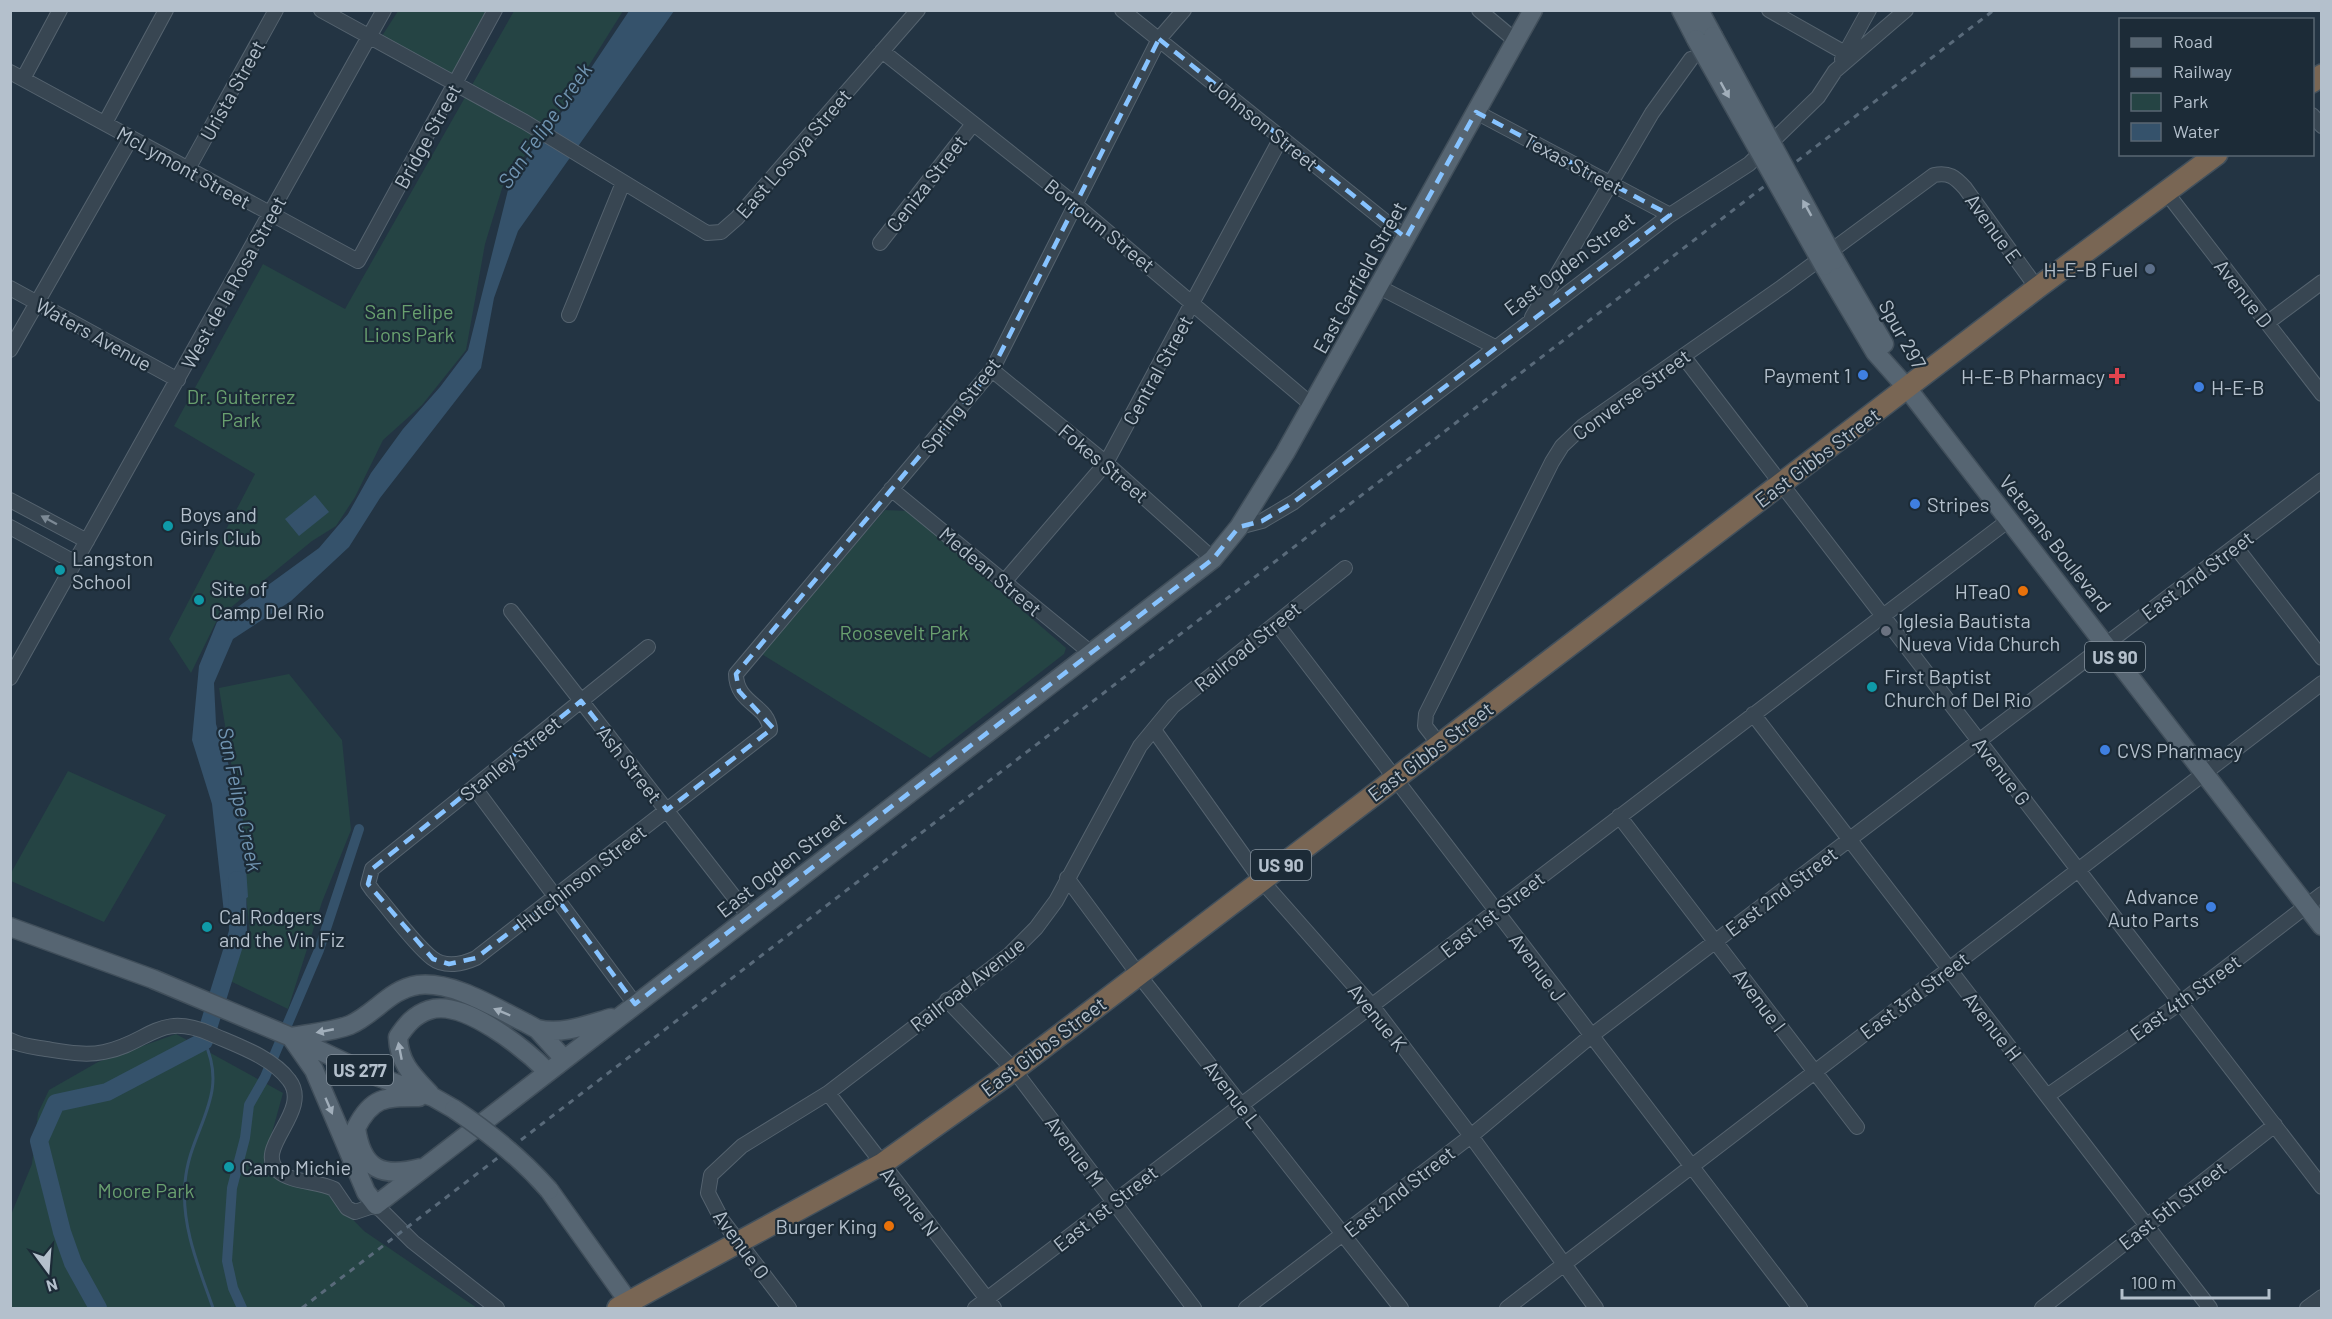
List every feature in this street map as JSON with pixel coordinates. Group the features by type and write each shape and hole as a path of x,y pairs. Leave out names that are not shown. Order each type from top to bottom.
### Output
{"highway":[{"name":"East Gibbs Street","path":"626,1307 882,1164 1014,1070 2037,288 2214,156"}],"main road":[{"name":"East Garfield Street","path":"1213,559 1239,527 1312,406 1533,10"},
{"name":"Spur 297","path":"1681,10 1705,37 1875,352 1907,388"},
{"name":"Spur 297","path":"1699,10 1705,37"},
{"name":"Veterans Boulevard","path":"1907,388 2322,926"},
{"name":"East Ogden Street","path":"376,1205 1213,559"},
{"name":"US 277","path":"10,927 153,979 291,1037 365,1072 433,1097 454,1109 493,1135 529,1167 549,1190 626,1307"},
{"path":"376,1205 362,1182 314,1070 291,1037 351,1024 393,994 417,985 447,988 547,1032 567,1030 628,1010"},
{"path":"433,1097 406,1069 399,1054 398,1037 417,1016 430,1010 442,1008 461,1013 502,1034 526,1050 548,1072"},
{"path":"537,1029 564,1059"},
{"path":"426,1167 386,1173 364,1157 356,1128 364,1113 376,1102 389,1097 433,1097"}],"street":[{"path":"17,75 60,10"},
{"path":"105,123 166,10"},
{"name":"Urista Street","path":"188,169 276,10"},
{"name":"East Losoya Street","path":"321,10 525,122 707,233 721,232 737,218 918,10"},
{"name":"West de la Rosa Street","path":"10,678 384,10"},
{"name":"Bridge Street","path":"358,261 495,10"},
{"name":"Johnson Street","path":"1122,10 1406,238"},
{"name":"Spring Street","path":"770,730 767,717 739,691 736,674 992,370 1159,39 1184,10"},
{"path":"1479,10 1516,41"},
{"path":"1769,10 1845,53"},
{"path":"1835,71 1869,10"},
{"name":"East Ogden Street","path":"1239,527 1262,521 1294,502 1670,215 1749,164 1818,97 1835,71 1906,10"},
{"name":"Borroum Street","path":"882,51 1076,205 1194,303 1312,406"},
{"path":"1528,324 1652,113 1691,59"},
{"name":"McLymont Street","path":"17,75 358,261"},
{"name":"Texas Street","path":"1476,112 1670,215"},
{"name":"Ceniza Street","path":"880,243 972,124"},
{"path":"10,350 131,138"},
{"name":"Central Street","path":"1004,582 1106,463 1281,138"},
{"name":"Avenue E","path":"1946,173 1956,178 1965,188 2037,288"},
{"name":"Converse Street","path":"1439,744 1425,726 1426,714 1562,446 1583,426 1782,287 1922,182 1946,173"},
{"path":"570,315 623,183"},
{"name":"Avenue D","path":"2166,192 2322,394"},
{"path":"2267,323 2322,282"},
{"path":"1379,287 1495,347"},
{"name":"Waters Avenue","path":"10,288 178,380"},
{"name":"Avenue G","path":"1683,356 2322,1186"},
{"name":"Fokes Street","path":"992,370 1106,463 1213,559"},
{"name":"East 2nd Street","path":"1246,1308 1471,1136 1591,1036 2322,480"},
{"name":"Medean Street","path":"891,489 1091,653"},
{"path":"10,500 87,541"},
{"name":"East 1st Street","path":"975,1308 990,1304 1114,1202 1240,1104 1372,1007 2009,520"},
{"path":"10,527 74,562"},
{"path":"2235,546 2322,658"},
{"name":"Railroad Street","path":"1154,730 1173,706 1345,568"},
{"name":"Ash Street","path":"511,611 749,916"},
{"name":"Avenue J","path":"1277,624 1691,1166 1794,1306"},
{"name":"Stanley Street","path":"476,958 463,964 449,964 433,959 368,884 372,869 648,647"},
{"name":"East 3rd Street","path":"1507,1308 2322,683"},
{"name":"Avenue H","path":"1753,714 2210,1308"},
{"name":"Hutchinson Street","path":"476,958 770,730"},
{"name":"Railroad Avenue","path":"711,1175 742,1146 828,1093 1010,954 1050,910 1140,746 1154,730"},
{"name":"Avenue K","path":"1154,730 1261,880 1372,1007 1471,1136 1596,1308"},
{"path":"474,787 556,897 628,1010"},
{"name":"Avenue I","path":"1619,816 1857,1127"},
{"name":"Avenue L","path":"1067,878 1138,974 1401,1308"},
{"name":"East 4th Street","path":"2047,1096 2180,1003 2322,894"},
{"name":"Avenue M","path":"947,1000 1014,1070 1194,1308"},
{"path":"10,1040 71,1054 105,1052 168,1026 187,1024 263,1060 279,1071 293,1086 296,1103 273,1149 274,1165 286,1176 334,1189 347,1208 355,1212 376,1205 413,1242 497,1308"},
{"name":"Avenue N","path":"828,1093 990,1304"},
{"name":"East 5th Street","path":"2042,1308 2275,1125"},
{"name":"Avenue O","path":"711,1175 708,1193 722,1220 789,1308"},
{"path":"2307,1308 2322,1297"}],"highlighted area":[{"path":"1159,39 1406,238 1476,112 1670,215 1294,502 1262,521 1239,527 1213,559 635,1004 556,897 476,958 449,964 433,959 368,884 372,869 581,701 667,810 773,728 739,691 736,674 992,370"}],"green space":[{"path":"398,11 491,11 458,79 382,36"},
{"name":"San Felipe Lions Park","path":"514,11 623,11 563,107 504,182 485,244 466,350 422,405 383,440 355,497 336,526 312,541 218,618 191,673 169,639 255,474 174,426 263,264 345,309"},
{"name":"Roosevelt Park","path":"885,510 908,511 1066,648 1064,654 930,758 760,653"},
{"path":"289,674 342,740 351,830 322,902 288,1009 224,978 250,933 233,775 219,688"},
{"path":"68,771 166,815 104,922 11,881 11,873"},
{"name":"Moore Park","path":"176,1034 283,1093 263,1165 329,1195 364,1231 477,1308 11,1308 10,1217 32,1164 38,1113 49,1090 98,1062"}],"water":[{"path":"629,11 674,11 518,231 494,298 481,368 380,498 349,547 291,601 233,639 214,683 216,724 242,808 248,897 224,913 212,804 192,740 199,666 217,622 319,548 348,514 371,473 403,429 440,387 468,350 511,178 559,116"},
{"path":"315,495 329,512 299,536 285,519"}],"waterway":[{"path":"242,1308 233,1288 227,1261 232,1188 245,1138 249,1105 265,1077 319,950 359,829"},
{"name":"San Felipe Creek","path":"98,1308 73,1263 62,1232 39,1141 56,1103 107,1092 204,1041 238,932 237,880"},
{"path":"204,1041 211,1061 213,1079 211,1096 188,1164 184,1199 192,1247 213,1308"}],"railway":[{"path":"302,1308 1994,10"}],"place":[{"name":"H-E-B Fuel","path":"2150,269"},
{"name":"Payment 1","path":"1863,375"},
{"name":"H-E-B Pharmacy","path":"2117,376"},
{"name":"H-E-B","path":"2199,387"},
{"name":"Stripes","path":"1915,504"},
{"name":"Boys and Girls Club","path":"168,526"},
{"name":"Langston School","path":"60,570"},
{"name":"HTeaO","path":"2023,591"},
{"name":"Site of Camp Del Rio","path":"199,600"},
{"name":"Iglesia Bautista Nueva Vida Church","path":"1886,631"},
{"name":"First Baptist Church of Del Rio","path":"1872,687"},
{"name":"CVS Pharmacy","path":"2105,750"},
{"name":"Advance Auto Parts","path":"2211,907"},
{"name":"Cal Rodgers and the Vin Fiz","path":"207,927"},
{"name":"Camp Michie","path":"229,1167"},
{"name":"Burger King","path":"889,1226"}],"park label":[{"name":"Dr. Guiterrez Park","path":"241,408"}]}
